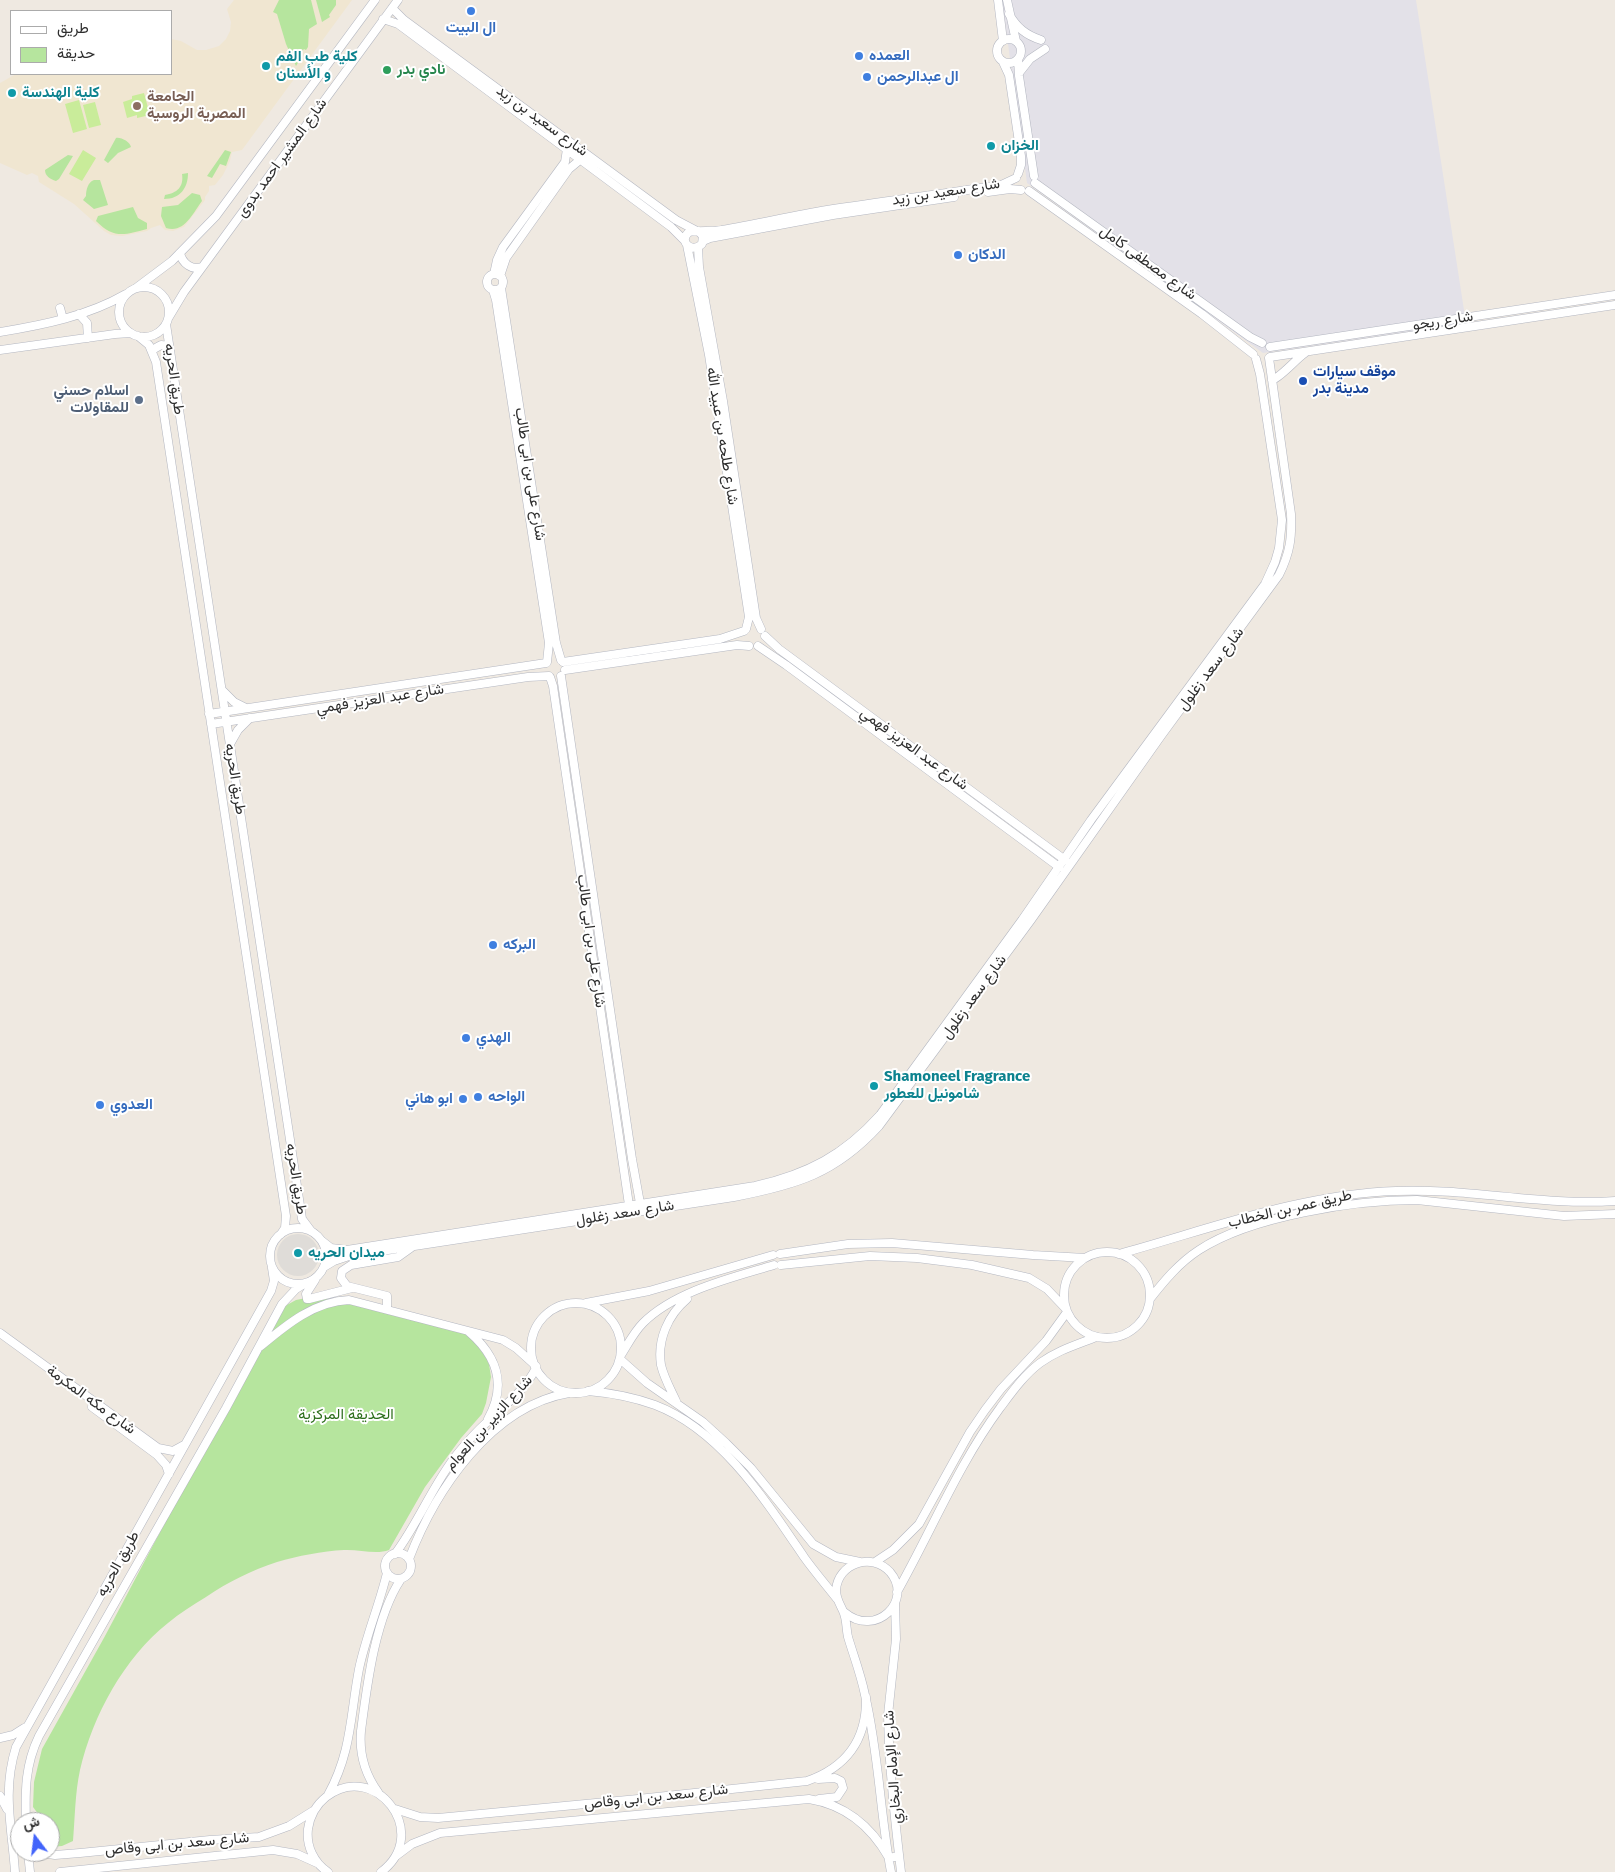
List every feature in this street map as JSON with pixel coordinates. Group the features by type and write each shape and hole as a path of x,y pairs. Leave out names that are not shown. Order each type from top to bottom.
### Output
{"street":[{"name":"شارع المشير احمد بدوى","path":"0,332 47,320 63,319 105,305 133,290 155,275 180,253 206,222 335,48 375,0"},
{"name":"شارع المشير احمد بدوى","path":"167,321 184,292 202,267 231,234 398,0"},
{"path":"998,0 1003,41"},
{"path":"1003,62 1009,64 1018,59 1021,54 1021,48 1016,41 1007,0"},
{"name":"شارع سعيد بن زيد","path":"392,8 444,53"},
{"path":"1002,22 1007,25 1010,17"},
{"path":"1010,17 1025,34 1041,40"},
{"name":"شارع سعيد بن زيد","path":"384,19 398,24 444,53 567,149 674,224 697,231 714,235 1006,186 1025,191"},
{"path":"1016,41 1003,41 998,46 997,52 1008,70 1010,78 1021,160 1016,185 1025,191 1035,179"},
{"path":"1010,78 1019,74 1030,59 1046,49"},
{"path":"1018,59 1035,179"},
{"name":"شارع سعيد بن زيد","path":"475,76 674,224 686,243"},
{"path":"566,167 567,149"},
{"path":"497,275 489,276 487,282 489,288 497,289 503,281 497,275 497,260 503,247 566,167 581,159"},
{"path":"1021,160 1031,159"},
{"path":"1017,176 1028,171 1035,179"},
{"name":"شارع سعيد بن زيد","path":"1006,186 1017,176"},
{"name":"شارع مصطفى كامل","path":"1035,179 1247,335 1262,343"},
{"name":"شارع مصطفى كامل","path":"1025,191 1240,342 1255,356"},
{"path":"697,231 702,234 701,244 691,248 686,243 687,233 697,231"},
{"name":"شارع سعيد بن زيد","path":"701,244 714,235"},
{"name":"شارع طلحه بن عبيد الله","path":"686,243 695,267 723,401 751,610 745,630"},
{"name":"شارع طلحه بن عبيد الله","path":"695,267 701,244"},
{"path":"180,253 182,260 191,267 202,267"},
{"path":"0,350 88,338 152,335 160,331 167,321 168,306 163,296 148,287 133,290 122,301 119,313 123,324 134,335"},
{"name":"شارع على بن ابى طالب","path":"497,289 496,300 521,437 552,643 562,667 558,690 630,1205"},
{"path":"184,292 191,296"},
{"name":"شارع ريجو","path":"1270,347 1615,295"},
{"name":"شارع ريجو","path":"1270,358 1615,305"},
{"path":"60,308 63,319"},
{"path":"79,314 87,323 88,338"},
{"path":"1480,315 1482,325"},
{"name":"طريق الحريه","path":"167,321 169,346 300,1210 302,1219 311,1231"},
{"name":"طريق الحريه","path":"134,335 152,350 156,362 285,1211 286,1222 281,1234"},
{"path":"1240,342 1247,335"},
{"path":"1262,343 1270,347 1272,352 1270,358 1263,361 1255,356 1254,348 1262,343"},
{"path":"1288,344 1290,354"},
{"path":"152,350 161,345 169,346"},
{"path":"1272,380 1278,378 1288,366 1306,352"},
{"name":"شارع سعد زغلول","path":"324,1267 348,1253 640,1203 764,1184 805,1171 822,1163 863,1134 922,1062 1028,918 1212,663 1265,584 1275,562 1280,539 1281,506 1260,374 1255,356"},
{"name":"شارع سعد زغلول","path":"1028,918 1059,867 1091,820 1280,575 1289,553 1292,539 1292,514 1270,358"},
{"name":"شارع طلحه بن عبيد الله","path":"751,610 763,632"},
{"path":"562,667 553,658 546,662 545,670 550,677 555,678 562,667 730,637 754,626 763,632 764,640 758,646 731,646 574,665"},
{"path":"745,630 744,641 748,646"},
{"name":"شارع عبد العزيز فهمي","path":"763,632 776,653 1059,867"},
{"path":"730,637 731,646"},
{"name":"شارع على بن ابى طالب","path":"546,662 552,643"},
{"name":"شارع عبد العزيز فهمي","path":"758,646 776,653 1065,860"},
{"name":"شارع عبد العزيز فهمي","path":"209,714 533,666 546,662"},
{"path":"533,666 534,676"},
{"name":"شارع عبد العزيز فهمي","path":"211,724 534,676 550,677"},
{"name":"شارع على بن ابى طالب","path":"550,677 558,690 635,1183 640,1203"},
{"path":"221,688 234,702 248,708 250,719 238,730 230,744"},
{"path":"1040,853 1045,846"},
{"path":"255,1012 258,1016 264,1017 270,1011"},
{"path":"258,1036 265,1031 274,1034"},
{"name":"شارع سعد زغلول","path":"322,1242 331,1248 348,1253 412,1247 513,1226 734,1197 791,1185 840,1160 867,1139 879,1126 922,1062"},
{"path":"627,1184 635,1183"},
{"name":"طريق عمر بن الخطاب","path":"1119,1254 1296,1204 1363,1193 1418,1190 1563,1202 1615,1201"},
{"name":"طريق عمر بن الخطاب","path":"1150,1299 1180,1265 1215,1241 1266,1223 1338,1206 1396,1200 1418,1200 1564,1216 1615,1214"},
{"path":"285,1211 293,1213 300,1210"},
{"path":"316,1278 304,1284 296,1284 282,1280 272,1268 270,1261 272,1246 281,1234 296,1228 311,1231 322,1242 326,1251 324,1267 306,1294 309,1300 354,1288"},
{"path":"536,1367 532,1345 536,1329 551,1311 558,1307 650,1291 776,1254 848,1244 890,1242 1085,1258"},
{"path":"890,1242 896,1249 890,1257"},
{"path":"387,1309 387,1296 347,1286 342,1281 341,1274 344,1268 351,1265 398,1257 412,1247"},
{"path":"588,1391 605,1382 612,1374 634,1333 650,1316 696,1290 777,1265 850,1258 890,1257 972,1265 1020,1275 1047,1289 1066,1311 1071,1319 1082,1330 1096,1337 1111,1338 1130,1331 1143,1318 1150,1299 1150,1289 1136,1263 1119,1254 1099,1253 1085,1258 1076,1265 1069,1274 1064,1286 1066,1311 1046,1340 1007,1381 985,1410 970,1432 919,1524 900,1544 875,1562"},
{"path":"776,1254 784,1259 777,1265"},
{"path":"776,1254 771,1259 777,1265"},
{"name":"طريق الحريه","path":"15,1872 8,1812 8,1782 16,1747 271,1291 274,1281 272,1268"},
{"name":"طريق الحريه","path":"26,1812 25,1786 32,1752 39,1736 241,1381 282,1304 296,1288 304,1284"},
{"path":"676,1403 665,1378 660,1351 665,1328 671,1316 696,1290"},
{"path":"258,1349 280,1330 301,1316 331,1302 349,1300 495,1337 510,1343 536,1367 550,1384 571,1392 588,1391 620,1395 656,1406 674,1414 699,1431 734,1464 765,1500 804,1557 837,1599 844,1612 859,1621 868,1622 884,1616 891,1610 897,1592 918,1554 945,1497 980,1435 1016,1386 1039,1363 1054,1354 1096,1337"},
{"path":"582,1303 599,1309 612,1320 620,1336 620,1358 638,1376 703,1422 737,1454 813,1544 836,1557 860,1562 875,1562 882,1565 893,1576 897,1592"},
{"path":"468,1330 488,1352 494,1362 496,1372 497,1388 494,1404 486,1423"},
{"name":"شارع مكه المكرمة","path":"0,1336 138,1438 160,1458 166,1465 169,1474"},
{"name":"شارع الزبير بن العوام","path":"394,1554 403,1543 446,1469 486,1423 530,1381 536,1367"},
{"path":"226,1372 241,1381"},
{"name":"شارع الزبير بن العوام","path":"409,1559 421,1531 445,1489 485,1439 519,1411 546,1398 571,1392"},
{"path":"656,1406 655,1397 662,1393"},
{"name":"شارع مكه المكرمة","path":"138,1438 163,1450 172,1450 186,1444"},
{"path":"328,1795 340,1770 346,1751 359,1670 370,1625 387,1573 386,1562 394,1554 403,1554 409,1559 411,1570 401,1579 389,1600 373,1658 360,1742 363,1762 370,1778 380,1794 395,1809 401,1824 401,1840 396,1856 382,1872"},
{"path":"837,1599 836,1591 841,1576 846,1569 860,1562"},
{"path":"387,1573 393,1578 401,1579"},
{"name":"شارع الإمام البخاري","path":"895,1602 896,1639 888,1715 890,1775 901,1872"},
{"name":"شارع الإمام البخاري","path":"844,1612 848,1635 866,1697 891,1872"},
{"path":"80,1632 94,1640"},
{"name":"شارع سعد بن ابى وقاص","path":"395,1809 420,1817 438,1818 638,1800 807,1780 830,1771 849,1755 856,1745 865,1722 866,1697"},
{"path":"0,1738 13,1735 26,1727"},
{"path":"807,1780 835,1778 841,1782 843,1788 837,1797 809,1799"},
{"path":"328,1795 348,1787 370,1789 380,1794"},
{"name":"شارع سعد بن ابى وقاص","path":"60,1855 259,1837 289,1826 313,1811 319,1802 328,1795"},
{"path":"0,1796 8,1812"},
{"name":"شارع سعد بن ابى وقاص","path":"396,1856 412,1844 440,1833 809,1799 835,1806 857,1818 875,1836 889,1858"},
{"path":"313,1811 307,1832 310,1848 318,1863 328,1872"},
{"name":"شارع سعد بن ابى وقاص","path":"60,1872 273,1850 297,1854 318,1863"},
{"path":"889,1858 899,1856"}],"shaded area":[{"name":"الجامعة المصرية الروسية","path":"234,0 352,0 242,150 232,152 223,175 215,185 209,186 205,200 184,227 173,231 165,230 160,225 147,231 122,236 111,235 74,204 39,182 38,176 32,173 27,175 0,163 0,83 14,75 172,75 172,39 181,41 197,50 206,50 219,46 226,39 230,31 231,22 227,9"},
{"path":"1002,0 1416,0 1466,323 1263,353 1027,183"},
{"name":"ميدان الحريه","path":"302,1234 310,1237 316,1243 319,1255 316,1267 310,1273 294,1276 286,1273 280,1267 277,1251 280,1243 286,1237"}],"green space":[{"path":"279,0 311,0 317,24 309,29 308,47 296,58 296,61 299,61 296,66 286,44 277,14 273,12"},
{"path":"316,0 336,0 336,5 329,15 330,17 322,22"},
{"path":"144,93 150,115 137,118 137,115 127,118 123,102 132,99 132,96"},
{"path":"79,100 87,129 73,133 65,104"},
{"path":"95,102 101,125 89,128 83,105"},
{"path":"116,138 125,140 131,147 118,153 108,163 104,160"},
{"path":"83,150 96,158 82,181 69,174"},
{"path":"225,150 231,152 226,166 220,164 212,178 207,176"},
{"path":"68,155 73,156 59,179 56,181 48,177 45,170"},
{"path":"188,173 187,183 182,192 174,197 164,199 165,195 179,189 182,182 182,174"},
{"path":"94,180 100,180 108,205 94,209 83,200 89,184"},
{"path":"192,193 200,195 202,201 191,216 178,228 166,228 161,216 162,207 178,205"},
{"path":"133,207 138,218 147,223 147,229 120,234 108,231 96,221 98,216"},
{"name":"الحديقة المركزية","path":"311,1297 326,1298 465,1334 476,1342 484,1352 489,1364 491,1377 482,1414 461,1438 425,1487 389,1550 378,1552 327,1551 268,1565 240,1577 214,1592 177,1616 152,1637 124,1670 112,1689 93,1729 78,1779 73,1841 60,1846 60,1812 37,1812 33,1807 34,1782 42,1749 105,1636 185,1485 285,1306 296,1300"}],"place":[{"name":"ال البيت","path":"471,11"},
{"name":"العمده","path":"859,56"},
{"name":"كلية طب الفم و الأسنان","path":"266,66"},
{"name":"نادي بدر","path":"387,70"},
{"name":"ال عبدالرحمن","path":"867,77"},
{"name":"كلية الهندسة","path":"12,93"},
{"name":"الجامعة المصرية الروسية","path":"137,106"},
{"name":"الخزان","path":"991,146"},
{"name":"الدكان","path":"958,255"},
{"name":"موقف سيارات مدينة بدر","path":"1303,381"},
{"name":"اسلام حسني للمقاولات","path":"139,400"},
{"name":"البركه","path":"493,945"},
{"name":"الهدي","path":"466,1038"},
{"name":"Shamoneel Fragrance شامونيل للعطور","path":"874,1086"},
{"name":"الواحه","path":"478,1097"},
{"name":"ابو هاني","path":"463,1099"},
{"name":"العدوي","path":"100,1105"},
{"name":"ميدان الحريه","path":"298,1253"}]}
